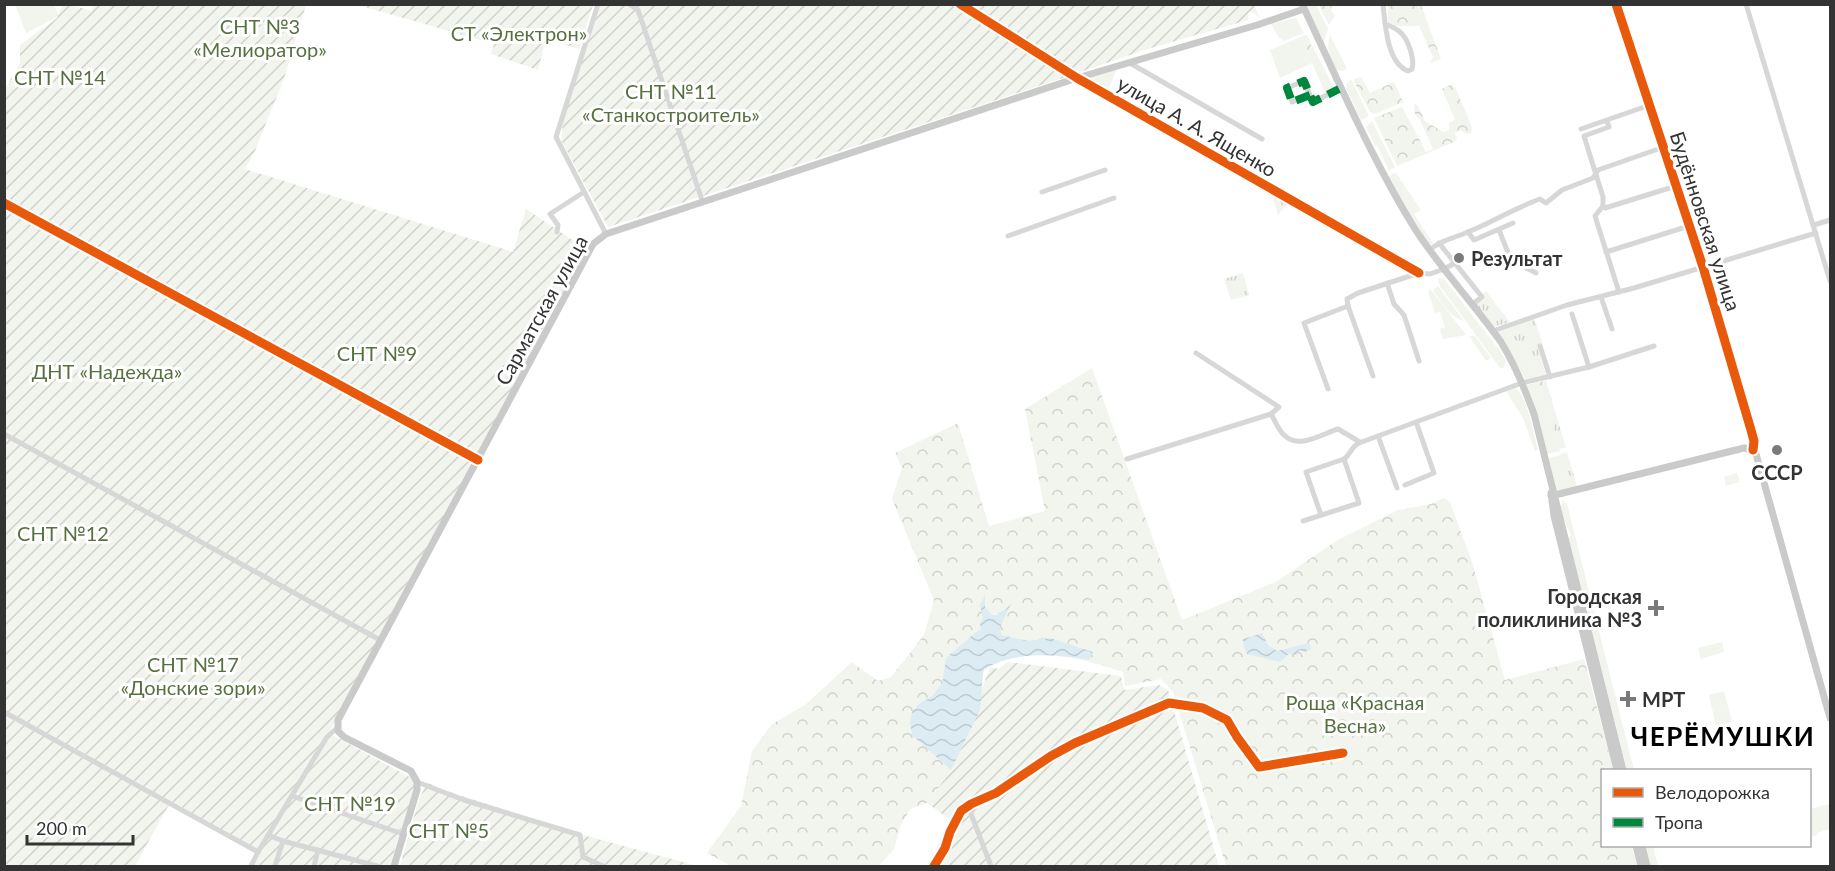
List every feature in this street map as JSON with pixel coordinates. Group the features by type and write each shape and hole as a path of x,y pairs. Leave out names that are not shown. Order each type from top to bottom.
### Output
{"main road":[{"name":"Сарматская улица","path":"337,728 339,716 593,244 606,234 1077,78 1248,28 1302,7"},
{"path":"1302,7 1340,89 1415,233 1488,329 1521,383"},
{"path":"1302,7 1383,175 1442,269 1475,308 1510,357 1521,383 1534,414 1622,769"},
{"path":"1553,495 1744,448 1753,450"},
{"name":"Будённовская улица","path":"1753,450 1830,717"},
{"path":"1553,495 1554,516 1617,769"},
{"path":"337,728 344,737 411,771 417,782 417,790 394,867"},
{"path":"1636,847 1641,867"},
{"path":"1642,847 1647,867"}],"street":[{"path":"598,4 556,137 606,234"},
{"path":"629,4 638,10 702,200"},
{"name":"улица А. А. Ященко","path":"960,4 1077,78 1419,273"},
{"path":"1383,4 1385,24 1388,40 1400,67 1408,71 1412,69 1413,63 1403,36 1398,30 1385,24"},
{"name":"Будённовская улица","path":"1616,4 1703,267 1751,430 1754,441 1753,450"},
{"path":"1746,4 1830,281"},
{"path":"1128,62 1262,139"},
{"path":"1310,95 1292,102 1287,88 1304,81 1310,95 1313,102 1340,89"},
{"path":"1581,129 1650,105"},
{"path":"1607,121 1609,127 1584,136 1603,197 1603,206 1596,216 1619,292"},
{"path":"1430,250 1439,243 1468,232 1520,206 1540,199 1546,202 1562,190 1593,178 1598,170 1664,147"},
{"path":"1042,192 1105,170"},
{"path":"1603,206 1605,208 1676,186"},
{"path":"557,232 558,225 550,214 585,192"},
{"path":"1008,236 1114,198"},
{"path":"4,202 478,460"},
{"path":"1814,225 1830,220"},
{"path":"1468,232 1474,240 1513,224"},
{"path":"1606,252 1689,226"},
{"path":"1499,230 1511,260 1536,273"},
{"path":"1492,331 1567,305 1619,292 1816,233"},
{"path":"1439,243 1482,297 1475,302 1475,308"},
{"path":"1373,375 1347,299 1358,293 1419,273 1430,274 1455,263"},
{"path":"1388,283 1394,304 1404,315 1419,361"},
{"path":"1601,297 1612,329"},
{"path":"1328,389 1304,322 1348,306"},
{"path":"1572,314 1588,367"},
{"path":"1540,346 1550,377"},
{"path":"1321,515 1305,472 1344,459 1349,456 1353,445 1521,383 1588,367 1654,346"},
{"path":"1127,459 1271,414 1279,407 1196,353"},
{"path":"1271,414 1283,434 1293,441 1310,440 1338,429 1360,442"},
{"path":"1405,485 1434,473 1416,422"},
{"path":"4,434 380,640"},
{"path":"1378,436 1396,488"},
{"path":"1303,521 1359,503 1344,459"},
{"path":"934,867 961,811 968,806 996,793 1051,756 1075,743 1169,703 1203,708 1227,720 1259,766 1343,753"},
{"path":"4,712 258,852"},
{"path":"251,867 327,737 337,728"},
{"path":"417,782 464,800 580,835 583,857 603,867"},
{"path":"292,796 403,834"},
{"path":"968,806 991,867"},
{"path":"268,835 354,864 377,867"},
{"path":"275,867 283,841"},
{"path":"314,867 318,850"}],"green space":[{"path":"93,4 306,5 285,76 255,151 245,169 513,252 526,209 586,249 329,733 413,779 416,787 390,866 248,866 258,850 171,801 135,866 5,866 4,91 20,63 20,45 57,18 62,5 72,5 92,11"},
{"path":"15,5 54,5 59,16 26,33"},
{"name":"СТ «Электрон»","path":"358,5 593,5 579,49 546,39 538,70 491,54 494,44"},
{"name":"СНТ №11 «Станкостроитель»","path":"600,5 953,5 1069,76 608,227 561,140 563,120"},
{"path":"966,5 1254,5 1259,17 1252,12 1248,13 1248,20 1151,48 1077,73"},
{"path":"1305,5 1316,5 1328,29 1324,42"},
{"path":"1319,5 1332,5 1331,10 1335,16 1329,25"},
{"path":"1388,5 1421,5 1441,59 1430,63 1433,57 1419,26 1391,26 1388,24"},
{"path":"1296,18 1304,33 1284,41 1271,24"},
{"path":"1305,35 1335,90 1326,94 1312,63 1280,78 1270,50"},
{"path":"1330,35 1347,69 1343,71 1336,70 1330,57 1328,45"},
{"path":"1307,37 1317,61 1304,59 1306,56 1302,39"},
{"path":"1117,68 1107,93 1088,83 1088,78"},
{"path":"1361,77 1370,93 1394,82 1403,102 1375,114 1370,112 1354,82 1354,79"},
{"path":"1351,79 1369,116 1361,120 1346,88"},
{"path":"1452,84 1472,127 1471,133 1467,134 1460,130 1455,133 1457,139 1454,142 1397,166 1374,118 1402,107 1426,152 1433,149 1415,114 1414,104 1417,105 1425,121 1443,132 1449,130 1449,123 1455,120 1442,89"},
{"path":"1372,121 1395,167 1389,171 1366,127"},
{"path":"1394,173 1421,210 1414,214 1433,243 1430,245 1395,190 1389,176"},
{"path":"1271,192 1289,201 1278,215"},
{"path":"1243,273 1249,295 1231,300 1224,279"},
{"path":"1439,278 1444,279 1500,351 1506,361 1504,368 1500,368 1440,286"},
{"path":"1438,286 1464,321 1450,313 1443,304 1433,290"},
{"path":"1431,290 1466,335 1443,339 1440,329 1445,327 1440,312 1435,313 1428,292"},
{"path":"1486,291 1510,322 1494,327 1473,301"},
{"path":"1534,318 1543,344 1537,346 1546,375 1538,377 1525,353 1507,329"},
{"path":"1507,329 1525,353 1538,377 1526,380 1498,332"},
{"path":"1469,336 1475,336 1491,358 1486,361"},
{"name":"Роща «Красная Весна»","path":"1092,368 1182,620 1276,582 1336,541 1398,510 1431,504 1444,498 1450,502 1473,565 1505,680 1584,659 1614,769 1601,769 1601,847 1632,847 1637,866 1226,866 1173,692 1161,679 1125,686 1123,672 1053,655 1017,657 984,670 981,682 981,704 953,768 927,803 910,809 900,827 894,849 879,866 731,866 707,853 741,806 752,751 772,724 805,705 852,662 878,681 891,677 924,635 934,600 892,499 902,468 895,453 958,423 989,526 1045,511 1025,409"},
{"path":"1546,381 1566,448 1559,449 1539,382"},
{"path":"1539,382 1560,451 1547,454 1536,409 1527,385"},
{"path":"1515,388 1523,398 1538,450 1535,451 1523,418 1506,391"},
{"path":"1567,452 1575,480 1568,481 1560,454"},
{"path":"1561,455 1568,481 1575,480 1577,487 1558,491 1555,487 1549,458"},
{"path":"1737,473 1740,482 1726,486 1724,477"},
{"path":"1563,500 1567,504 1634,769 1627,769 1568,538 1571,535 1562,513"},
{"path":"1722,642 1724,652 1701,659 1698,648"},
{"path":"1008,662 1121,676 1124,690 1159,685 1168,690 1219,866 927,866 952,821 927,803 953,768 990,667 998,669"},
{"path":"1724,691 1732,722 1716,726 1709,695"},
{"name":"СНТ №5","path":"427,782 438,788 583,835 698,866 400,866 418,802"},
{"path":"1829,804 1830,829 1812,837 1811,831 1811,809"},
{"path":"1645,847 1653,847 1658,866 1650,866"}],"water":[{"path":"985,595 985,607 992,615 1004,611 1011,604 1000,627 1001,635 1028,641 1050,638 1093,652 1089,660 1049,655 1021,657 1008,659 984,669 979,712 951,770 912,735 910,723 912,712 919,704 931,697 942,684 946,658 981,629 980,623 983,619 980,605"},
{"path":"1262,633 1268,645 1277,651 1309,643 1311,649 1305,652 1299,650 1297,656 1290,653 1280,662 1247,654 1243,639"}],"marked path":[{"path":"1310,95 1292,102 1287,88 1304,81 1313,102 1339,89"}],"cycle path":[{"path":"960,4 1077,78 1419,273"},
{"path":"1616,4 1703,267 1751,430 1754,441 1753,450"},
{"path":"4,203 478,460"},
{"path":"934,866 945,848 961,811 971,804 996,793 1051,756 1075,743 1169,703 1203,708 1227,720 1259,767 1343,753"}],"place":[{"name":"Результат","path":"1459,258"},
{"name":"СССР","path":"1777,450"},
{"name":"Городская поликлиника №3","path":"1656,608"},
{"name":"МРТ","path":"1628,699"}],"district":[{"name":"ЧЕРЁМУШКИ","path":"1723,736"}],"park label":[{"name":"СНТ №3 «Мелиоратор»","path":"260,38"},
{"name":"СНТ №14","path":"60,77"},
{"name":"СНТ №9","path":"377,353"},
{"name":"ДНТ «Надежда»","path":"107,371"},
{"name":"СНТ №12","path":"63,533"},
{"name":"СНТ №17 «Донские зори»","path":"193,676"},
{"name":"СНТ №19","path":"350,803"}]}
